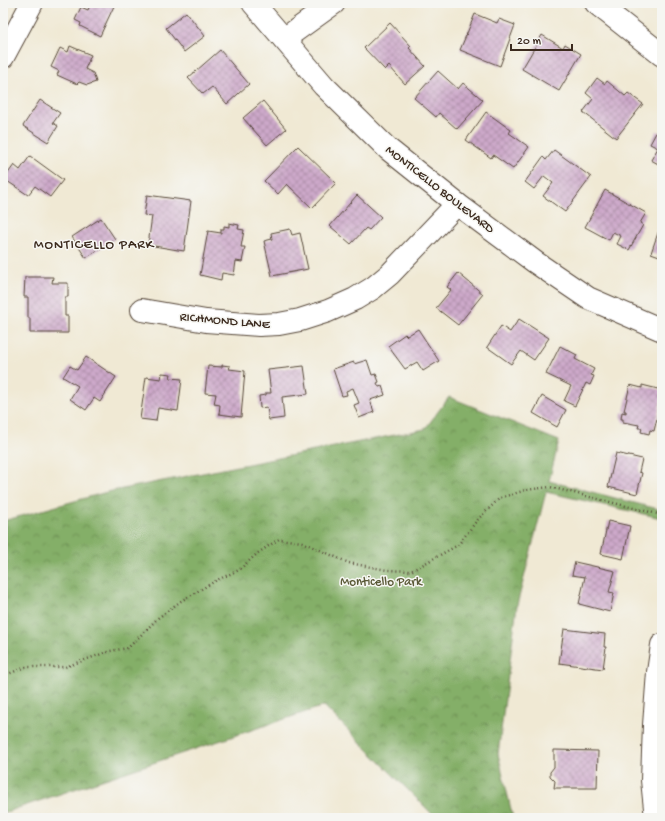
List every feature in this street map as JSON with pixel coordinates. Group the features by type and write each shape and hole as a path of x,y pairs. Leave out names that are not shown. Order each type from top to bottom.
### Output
{"street":[{"path":"3,57 32,3"},
{"name":"MONTICELLO BOULEVARD","path":"254,3 324,86 388,149 457,204 535,262 588,298 662,330"},
{"path":"284,39 334,3"},
{"path":"596,3 662,55"},
{"name":"RICHMOND LANE","path":"142,310 206,321 259,324 279,324 300,320 328,311 355,299 373,288 390,274 457,204"},
{"path":"656,818 652,780 653,733 658,672 662,645"}],"path":[{"path":"3,676 26,667 65,667 110,651 128,648 158,618 181,601 217,580 238,570 258,553 279,539 302,542 350,563 387,570 410,571 458,545 479,518 500,498 526,490 550,487 662,515"}],"green space":[{"name":"Monticello Park","path":"449,397 559,441 549,481 662,510 661,518 546,492 517,605 498,754 513,818 436,818 324,706 3,813 3,521 107,492 425,429"}],"building":[{"path":"91,3 108,3 114,6 100,36 80,26 81,23 75,20 81,7 88,10"},
{"path":"186,12 205,36 184,52 166,28"},
{"path":"475,14 497,23 499,19 515,25 500,66 460,50"},
{"path":"390,23 411,46 409,48 425,66 405,84 389,66 385,70 364,48"},
{"path":"542,35 563,48 565,44 581,54 559,91 522,69"},
{"path":"70,46 91,55 85,69 93,73 96,82 87,85 79,82 77,84 57,75 59,71 51,67 60,48 68,52"},
{"path":"220,50 249,84 227,104 212,87 203,94 188,78"},
{"path":"438,71 458,89 463,83 483,100 457,129 439,113 436,117 414,98"},
{"path":"597,78 605,84 607,81 625,96 628,93 643,104 616,138 583,112 593,99 586,93"},
{"path":"40,100 60,113 53,123 58,126 48,142 23,126"},
{"path":"263,101 286,129 267,145 243,118"},
{"path":"486,112 511,130 509,133 529,147 513,169 493,155 491,158 466,140"},
{"path":"657,131 662,133 662,166 651,160 658,148 650,144"},
{"path":"298,146 336,183 312,208 287,184 278,194 264,181"},
{"path":"554,150 591,177 565,212 543,196 553,183 544,176 534,189 525,182 543,157 546,160"},
{"path":"30,156 63,180 50,197 35,186 28,195 4,179 14,165 20,170"},
{"path":"605,190 646,213 640,223 643,225 629,250 617,244 621,236 613,232 609,240 585,227"},
{"path":"147,195 191,201 184,251 148,245 152,216 144,215"},
{"path":"357,195 381,217 369,230 366,228 351,244 330,226"},
{"path":"101,218 115,239 86,258 72,237"},
{"path":"229,223 239,225 238,229 244,230 241,247 245,247 242,262 236,261 234,275 222,273 221,280 200,275 208,231 221,233 221,229 224,229 224,226 229,227"},
{"path":"290,229 292,235 300,233 308,269 272,276 264,241 272,239 271,233"},
{"path":"659,230 662,231 662,257 651,253"},
{"path":"458,273 483,294 458,325 436,308 451,290 447,287"},
{"path":"25,277 53,277 52,283 68,283 68,297 65,297 65,316 68,316 68,333 30,333 28,297 24,297"},
{"path":"519,319 549,338 534,360 521,351 511,364 487,347 501,326 510,332"},
{"path":"418,329 439,361 423,371 417,362 405,369 388,346 405,334 407,336"},
{"path":"560,346 577,355 575,359 594,369 591,375 594,376 590,385 586,383 575,406 564,401 571,386 546,374"},
{"path":"86,357 116,377 100,402 94,398 86,410 70,399 78,386 63,377 70,366 77,370"},
{"path":"367,360 372,375 376,374 379,382 377,383 379,387 382,386 385,395 370,400 374,412 359,418 354,405 359,403 353,388 346,391 347,395 342,396 333,369 354,362 354,364"},
{"path":"222,365 230,366 229,369 245,371 241,417 219,414 220,405 214,404 216,394 205,393 208,366 222,367"},
{"path":"304,366 308,394 282,397 284,418 269,420 267,407 260,408 259,396 266,395 266,393 271,393 268,370"},
{"path":"162,373 171,374 170,378 182,379 178,411 158,408 156,421 140,419 146,377 161,379"},
{"path":"630,385 642,388 642,385 662,390 662,397 654,431 650,430 649,434 641,432 642,428 638,428 639,425 623,422 623,419 621,419 622,412 626,413 626,411 624,411"},
{"path":"542,396 566,410 557,427 533,413"},
{"path":"616,453 642,459 639,472 642,473 637,494 608,487"},
{"path":"608,521 630,526 623,559 601,554"},
{"path":"575,562 615,571 609,592 614,593 610,612 579,604 585,577 572,575"},
{"path":"564,629 605,634 604,647 606,647 603,669 559,663"},
{"path":"554,750 598,751 597,788 554,788 555,781 550,776 550,772 554,767"}],"district":[{"name":"MONTICELLO PARK","path":"94,243"}]}
